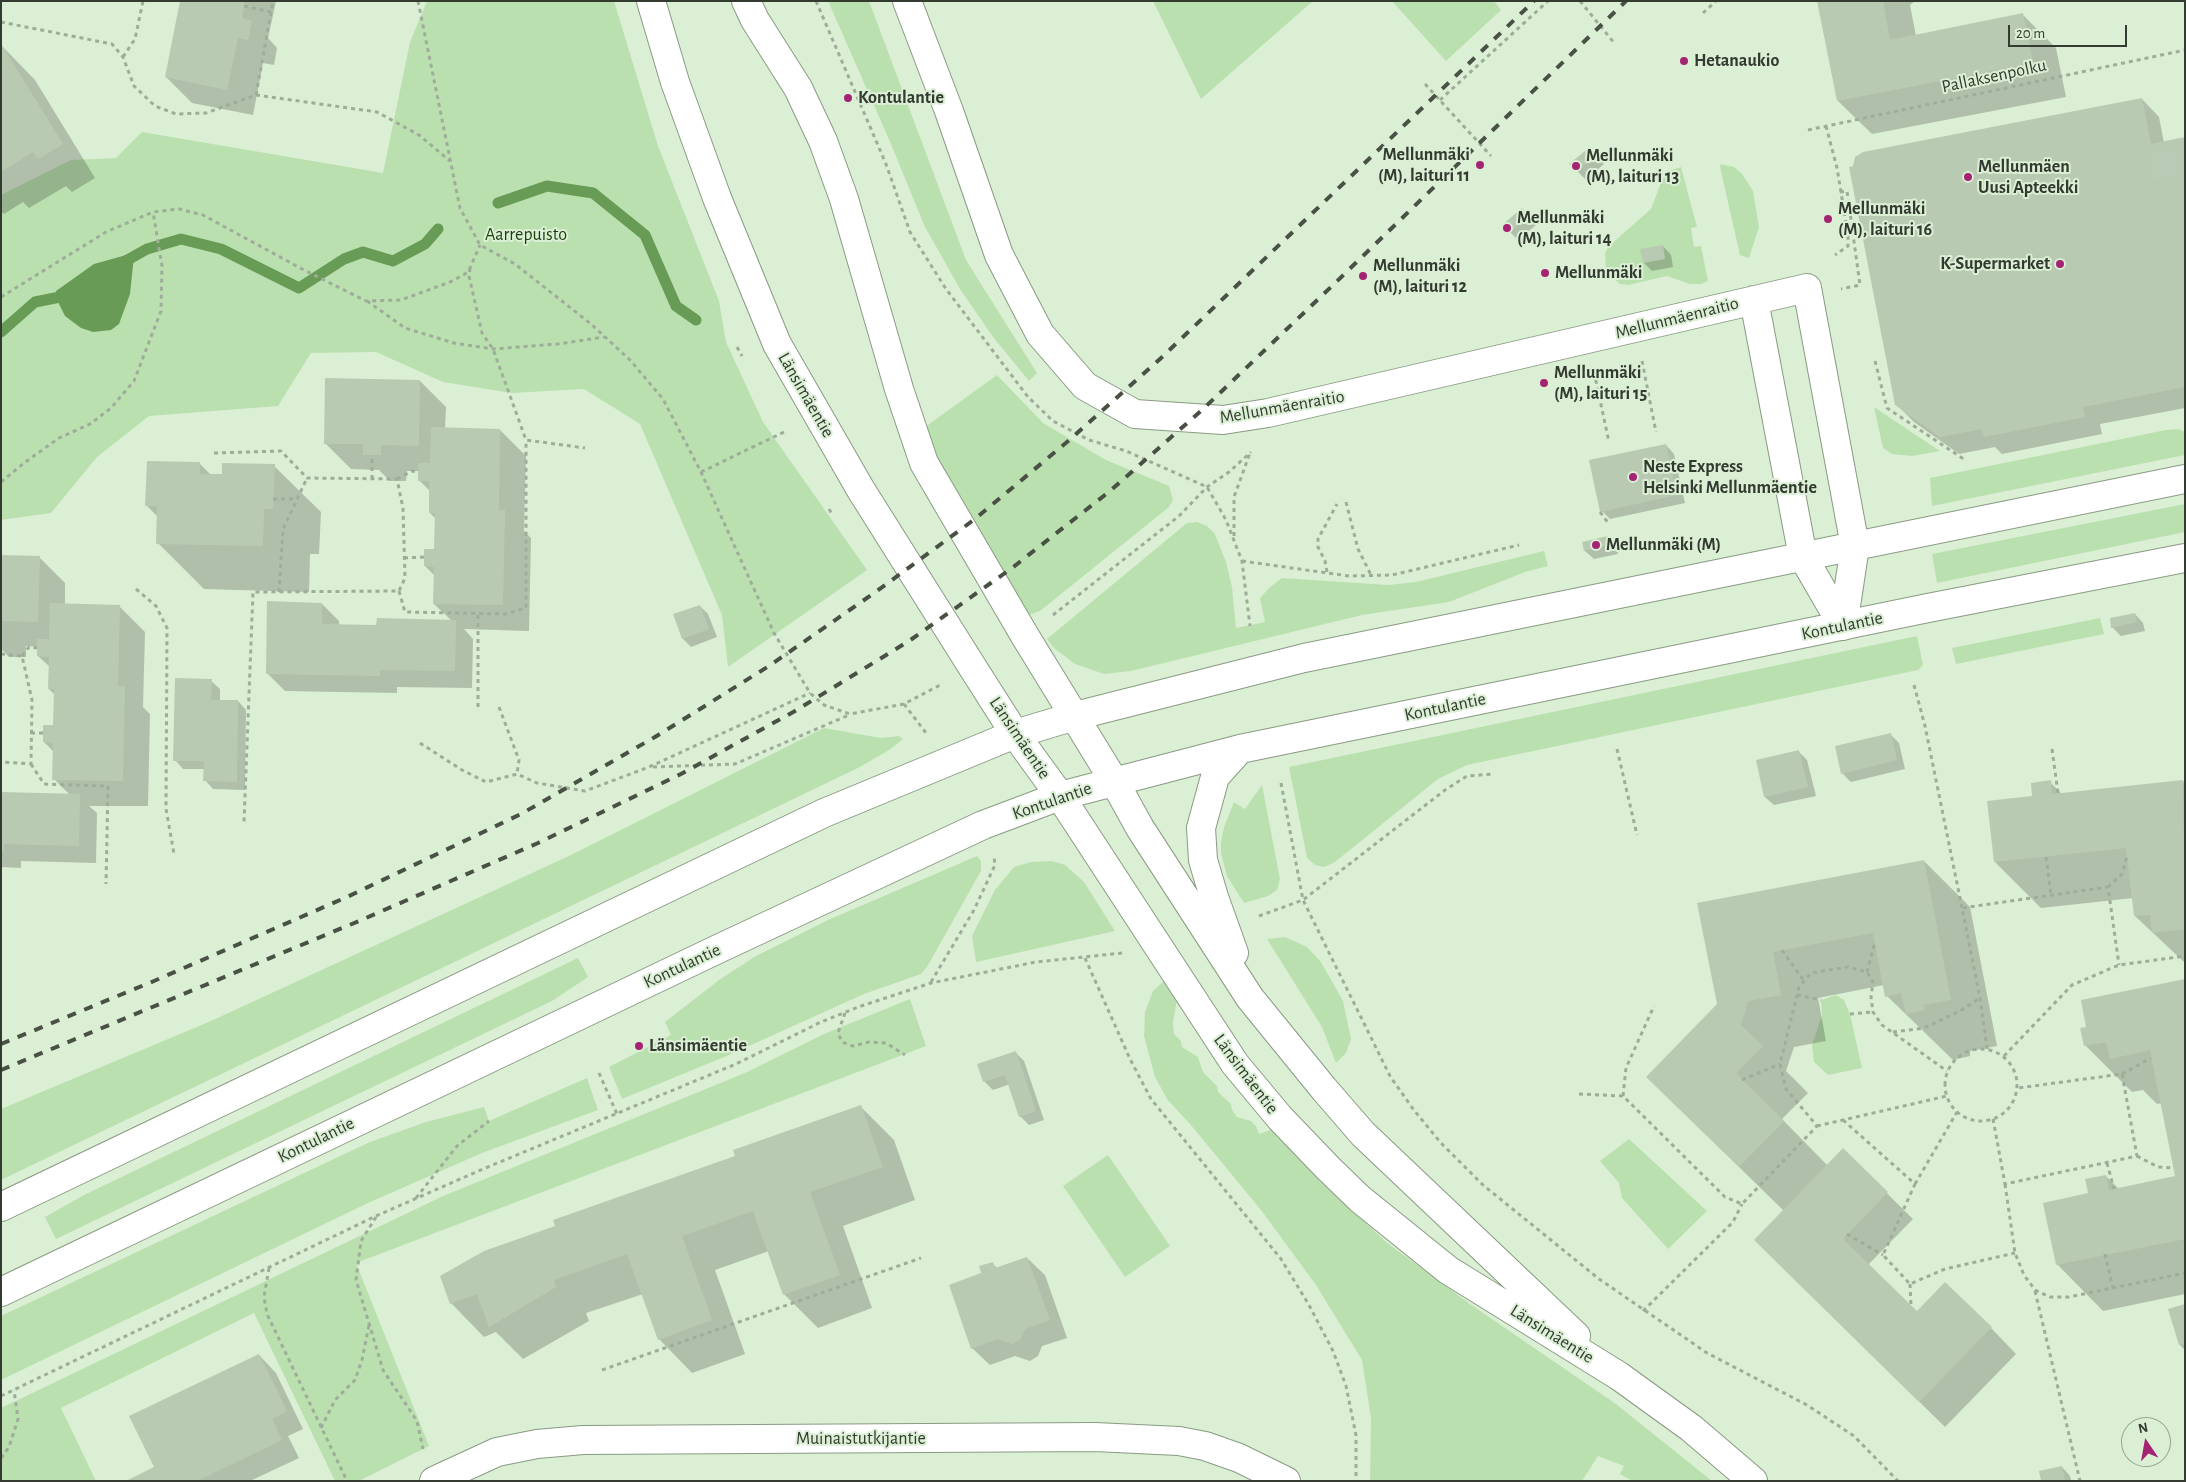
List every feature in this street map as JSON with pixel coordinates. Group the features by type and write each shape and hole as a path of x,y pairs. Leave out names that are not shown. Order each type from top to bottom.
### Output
{"main road":[{"name":"Länsimäentie","path":"650,1 675,82 714,190 777,344 861,490 1015,734 1060,796 1235,1064 1287,1125 1360,1199 1448,1270 1619,1376 1691,1428 1754,1481"},
{"name":"Länsimäentie","path":"746,1 755,20 798,88 823,140 844,199 899,389 924,462 1140,828 1250,998 1363,1134 1619,1376"},
{"name":"Mellunmäenraitio","path":"907,1 949,111 999,255 1040,334 1085,386 1135,414 1223,420 1268,413 1807,288 1855,546 1843,626"},
{"name":"Mellunmäenraitio","path":"1754,300 1803,557 1843,626"},
{"path":"1,1207 824,813 1015,734 1075,716 1314,656 2185,479"},
{"name":"Kontulantie","path":"1,1292 727,945 983,825 1060,796 1240,749 2185,558"},
{"path":"1240,749 1215,777 1201,828 1203,860 1214,897 1250,998"},
{"name":"Muinaistutkijantie","path":"434,1481 497,1452 537,1444 583,1440 1095,1438 1179,1441 1206,1446 1239,1458 1286,1481"}],"path":[{"path":"123,57 135,40 144,1"},
{"path":"256,95 273,1"},
{"path":"418,1 460,208 480,245 515,264 604,336 630,360 663,399 701,472 774,633 810,693 824,705 850,714"},
{"path":"1440,100 1548,1"},
{"path":"1580,1 1615,44"},
{"path":"1703,13 1716,1"},
{"path":"244,6 271,12"},
{"path":"1,22 112,44 123,57 134,86 155,106 176,114 206,113 256,95 377,112 419,136 450,161"},
{"name":"Pallaksenpolku","path":"1808,130 2185,50"},
{"path":"1425,84 1490,156"},
{"path":"1826,126 1832,148 1848,235 1848,246 1835,256"},
{"path":"1840,192 1847,191 1860,285 1841,289"},
{"path":"1,297 106,232 153,212 179,209 203,215 302,269 366,301 406,328 454,343 493,349 558,344 604,336"},
{"path":"1,482 59,438 90,424 111,408 134,381 161,311 162,266 153,212"},
{"path":"366,301 401,300 450,282 465,274 470,268 480,245"},
{"path":"398,479 403,508 405,578 400,591 405,612 478,615 506,614 526,608 526,440 493,349 482,333 469,276 470,268"},
{"path":"1642,361 1656,432"},
{"path":"1875,361 1887,408 1965,460"},
{"path":"1594,371 1609,442"},
{"path":"701,472 784,432"},
{"path":"526,440 585,448"},
{"path":"1046,620 1179,516 1207,487 1228,472 1250,452 1258,449"},
{"path":"214,453 281,451 307,478 398,479 412,471 418,472"},
{"path":"1234,540 1234,497 1250,452"},
{"path":"372,455 372,479"},
{"path":"280,592 283,529 307,478"},
{"path":"1207,487 1226,520 1242,561 1250,626"},
{"path":"274,499 297,499"},
{"path":"1346,502 1358,549 1371,575"},
{"path":"1327,572 1325,561 1318,546 1318,539 1337,504"},
{"path":"1600,512 1610,524"},
{"path":"1242,561 1349,576 1392,575 1519,545"},
{"path":"404,558 424,558"},
{"path":"136,589 156,606 167,628 166,809 174,854"},
{"path":"244,822 253,592 400,591"},
{"path":"478,615 478,709"},
{"path":"22,656 29,647 37,648"},
{"path":"1,654 22,656"},
{"path":"22,656 32,700 30,764 44,784 108,786 106,884"},
{"path":"1914,685 1925,726 1962,908 1980,998 1987,1049"},
{"path":"420,743 486,782 518,774 537,783 585,791 649,767 810,693"},
{"path":"649,767 735,764 850,714 904,704"},
{"path":"499,706 519,760 518,774"},
{"path":"31,733 43,733"},
{"path":"1617,748 1637,835"},
{"path":"2052,749 2058,793"},
{"path":"1,762 30,764"},
{"path":"1259,916 1303,900 1445,790 1467,776 1494,774"},
{"path":"1280,783 1303,900 1390,1076 1412,1109 1441,1143 1484,1184 1599,1279 1643,1311 1707,1353 1808,1405 1854,1436 1898,1481"},
{"path":"931,983 974,910 995,865 994,849"},
{"path":"1962,908 2108,887 2122,874 2127,856"},
{"path":"2046,857 2051,896"},
{"path":"2108,887 2119,965"},
{"path":"1867,972 1875,942"},
{"path":"1782,950 1804,981"},
{"path":"1,1396 376,1216 736,1064 845,1012 931,983 1036,962 1085,958 1124,952"},
{"path":"2004,1056 2072,984 2119,965 2185,956"},
{"path":"1085,958 1130,1059 1151,1099 1281,1259 1333,1351 1346,1386 1356,1435 1356,1481"},
{"path":"1817,1126 1786,1089 1780,1064 1796,995 1799,987 1811,974 1848,967 1867,972 1873,982 1871,997 1873,1012 1882,1025 1948,1071"},
{"path":"1796,995 1821,1000"},
{"path":"1892,1032 1924,1028 1960,1011 1980,998"},
{"path":"1622,1096 1626,1068 1654,1006"},
{"path":"845,1012 838,1033 842,1042 853,1046 869,1042 886,1043 905,1055"},
{"path":"1850,1014 1873,1012"},
{"path":"1975,1049 1987,1049 2004,1056 2012,1065 2017,1076 2018,1088 2010,1108 1993,1120 1974,1120 1957,1112 1947,1096 1945,1084 1948,1071 1954,1061 1963,1053 1975,1049"},
{"path":"2018,1088 2122,1074 2151,1058"},
{"path":"1742,1080 1780,1064"},
{"path":"599,1073 617,1114"},
{"path":"2122,1074 2137,1156"},
{"path":"1579,1094 1622,1096 1725,1197 1742,1204"},
{"path":"1643,1311 1733,1222 1742,1204 1817,1126 1947,1096"},
{"path":"1883,1255 1915,1184 1957,1112"},
{"path":"1843,1120 1915,1184"},
{"path":"1993,1120 2015,1253 2024,1275 2035,1290 2080,1481"},
{"path":"414,1200 457,1146 489,1121"},
{"path":"2004,1184 2137,1156 2158,1167 2174,1168"},
{"path":"2107,1162 2114,1189"},
{"path":"376,1216 361,1241 357,1260 356,1280 383,1370 417,1421 424,1456"},
{"path":"1847,1234 1883,1255 1910,1284 1911,1306"},
{"path":"1910,1284 1945,1269 2015,1253"},
{"path":"2105,1254 2112,1288"},
{"path":"602,1370 921,1258"},
{"path":"269,1268 264,1298 267,1314 347,1481"},
{"path":"2035,1290 2050,1297 2069,1297 2185,1273"},
{"path":"321,1428 335,1400 355,1380 362,1360 369,1324"},
{"path":"1,1458 9,1447 18,1419 14,1390"}],"green space":[{"name":"Aarrepuisto","path":"427,1 614,1 658,146 719,301 726,342 763,422 867,570 728,667 722,615 640,424 584,389 512,393 443,382 376,352 311,353 278,406 149,416 97,457 51,513 1,520 1,195 71,160 116,158 142,132 383,173 410,42"},
{"path":"828,1 869,1 966,260 1037,373 1029,381 993,337 960,289 924,225 891,144"},
{"path":"1153,1 1313,1 1201,99"},
{"path":"1392,1 1494,1 1501,10 1446,61"},
{"path":"1721,164 1734,167 1742,174 1753,191 1759,227 1749,258 1740,255 1720,167"},
{"path":"1681,167 1697,227 1691,228 1694,247 1701,246 1708,281 1701,284 1690,284 1667,276 1628,285 1620,284 1606,271 1605,253 1609,246 1651,209 1662,180 1672,170"},
{"path":"997,375 1043,423 1106,460 1169,486 1173,500 1169,507 1040,611 1029,615 944,478 921,430"},
{"path":"1874,407 1940,451 1912,456 1892,454 1883,448"},
{"path":"2179,429 2185,432 2185,455 1932,506 1930,478 2166,430"},
{"path":"2185,504 2185,532 1937,583 1932,554"},
{"path":"1197,522 1207,526 1215,534 1226,562 1232,587 1236,628 1265,622 1260,598 1282,578 1388,585 1416,582 1544,551 1548,566 1525,572 1449,602 1362,615 1131,671 1104,674 1075,664 1054,648 1047,639 1187,523"},
{"path":"2100,618 2104,634 1956,664 1952,648"},
{"path":"1917,636 1923,665 1918,670 1467,765 1438,779 1335,862 1324,867 1315,865 1307,858 1289,767"},
{"path":"824,728 881,738 899,736 903,739 889,750 860,767 1,1180 1,1109 211,1021 571,855"},
{"path":"1262,785 1280,879 1277,890 1268,896 1244,903 1227,876 1221,853 1221,842 1224,827 1234,802 1245,809"},
{"path":"977,856 981,861 981,871 927,967 921,974 864,994 729,1055 622,1099 609,1067 671,1035 665,1022 719,980 756,956 828,920"},
{"path":"1052,861 1065,865 1084,882 1115,931 976,962 972,936 995,890 1014,867 1031,862"},
{"path":"1285,937 1307,947 1321,962 1343,1001 1351,1039 1346,1053 1336,1063 1322,1027 1267,939"},
{"path":"578,958 588,977 552,1001 56,1239 45,1217 84,1195"},
{"path":"1164,981 1177,1000 1173,1022 1174,1034 1181,1041 1182,1047 1198,1057 1203,1072 1217,1086 1218,1092 1231,1104 1232,1110 1237,1117 1251,1121 1256,1126 1259,1134 1273,1129 1321,1181 1386,1242 1470,1304 1616,1404 1712,1481 1632,1481 1620,1474 1624,1466 1598,1456 1582,1481 1370,1481 1371,1418 1362,1360 1316,1285 1261,1210 1167,1099 1155,1077 1144,1036 1145,1012 1153,991"},
{"path":"1836,995 1844,1000 1850,1014 1862,1068 1828,1075 1814,1062 1812,1045 1822,1015 1821,1000"},
{"path":"910,999 926,1046 356,1263 429,1446 359,1481 335,1481 254,1313 61,1408 96,1481 1,1481 1,1408 443,1196 745,1073 824,1034"},
{"path":"587,1078 598,1110 482,1153 368,1203 1,1380 1,1316 370,1142 426,1122 484,1107 489,1121"},
{"path":"1629,1139 1707,1211 1668,1249 1622,1198 1619,1183 1600,1161"},
{"path":"1108,1155 1170,1246 1125,1277 1063,1186"}],"shaded area":[{"path":"130,254 134,256 130,294 119,324 111,330 93,332 81,328 65,316 56,298 56,291 94,264"}],"building":[{"path":"180,1 245,1 242,18 252,21 248,40 238,38 227,90 165,77"},
{"path":"1817,1 1883,1 1890,40 2023,13 2033,63 1837,101"},
{"path":"1,44 63,144 38,159 33,152 1,172"},
{"path":"2142,98 2151,144 2185,137 2185,387 2083,407 2085,417 1984,437 1982,429 1940,437 1895,405 1849,167 1853,166 1855,157 1863,152"},
{"path":"1590,147 1596,155 1576,172 1569,164"},
{"path":"1522,208 1528,216 1509,233 1502,225"},
{"path":"1663,245 1665,259 1643,263 1640,249"},
{"path":"325,378 420,380 419,446 381,445 381,455 363,455 363,444 324,444"},
{"path":"431,427 500,429 499,510 505,510 503,605 433,604 434,567 424,566 424,549 434,549 435,513 429,513 429,481 418,481 418,463 430,463"},
{"name":"Neste Express Helsinki Mellunmäentie","path":"1666,444 1677,495 1600,512 1589,460"},
{"path":"147,461 200,462 200,474 222,474 222,463 275,464 273,509 264,509 263,546 156,544 157,506 145,506"},
{"path":"1608,536 1610,545 1584,551 1582,542"},
{"path":"1,555 40,556 38,622 1,621"},
{"path":"267,601 322,603 322,624 376,625 377,618 456,620 455,671 380,670 380,676 266,674"},
{"path":"50,603 120,605 118,686 125,686 123,781 52,780 53,743 43,742 43,725 53,725 54,689 48,689 49,657 37,656 37,639 49,639"},
{"path":"700,605 709,629 682,639 673,614"},
{"path":"2135,613 2137,622 2111,628 2110,618"},
{"path":"175,678 212,679 211,700 238,700 237,782 203,781 204,761 173,761"},
{"path":"1891,733 1897,760 1841,774 1835,746"},
{"path":"1799,750 1808,787 1764,797 1756,760"},
{"path":"2051,780 2052,794 2183,780 2185,929 2152,933 2150,915 2134,916 2126,848 1994,862 1987,801 2032,796 2031,783"},
{"path":"1,792 80,794 79,846 4,844 4,851 1,851"},
{"path":"1924,860 1951,1000 1924,1005 1925,1010 1906,1014 1901,993 1885,997 1873,933 1773,952 1781,995 1748,1001 1741,1025 1763,1046 1736,1073 1784,1121 1739,1167 1646,1077 1717,1004 1697,903"},
{"path":"2185,979 2185,1239 2056,1265 2043,1203 2088,1193 2085,1179 2106,1175 2109,1190 2175,1176 2150,1050 2110,1059 2106,1042 2084,1046 2080,1028 2086,1027 2081,1000"},
{"path":"1016,1051 1036,1111 1019,1117 1005,1075 983,1082 977,1064"},
{"path":"861,1105 883,1167 810,1192 840,1275 783,1295 753,1211 682,1236 712,1320 658,1340 627,1254 554,1280 556,1287 489,1327 477,1294 450,1304 440,1276 484,1251 555,1226 553,1220 735,1156 733,1150"},
{"path":"1843,1148 1888,1192 1843,1239 1917,1311 1945,1282 1992,1327 1919,1402 1754,1240"},
{"path":"1027,1257 1050,1320 1025,1329 1021,1339 1012,1344 997,1339 971,1349 949,1285 981,1273 979,1266 993,1262 995,1268"},
{"path":"2185,1304 2185,1344 2179,1345 2168,1309"},
{"path":"259,1354 287,1411 272,1419 282,1440 197,1481 126,1481 154,1467 129,1416"},
{"path":"2062,1466 2065,1481 2041,1481 2039,1471"}],"waterway":[{"path":"498,203 547,186 593,193 645,235 676,306 696,320"},
{"path":"122,263 147,249 181,239 221,249 299,288 344,259 363,252 393,261 425,244 438,229"},
{"path":"1,332 35,302 70,295"}],"tunnel":[{"path":"2148,167 2185,160"}],"railway":[{"path":"1,1044 154,981 347,897 521,814 655,737 769,666 877,591 975,519 1067,442 1160,359 1534,1"},
{"path":"1,1070 359,921 538,843 681,774 795,711 909,641 1012,568 1110,491 1202,410 1626,1"}],"place":[{"name":"Hetanaukio","path":"1684,61"},
{"name":"Kontulantie","path":"848,98"},
{"name":"Mellunmäki (M), laituri 11","path":"1480,165"},
{"name":"Mellunmäki (M), laituri 13","path":"1576,166"},
{"name":"Mellunmäen Uusi Apteekki","path":"1968,177"},
{"name":"Mellunmäki (M), laituri 16","path":"1828,219"},
{"name":"Mellunmäki (M), laituri 14","path":"1507,228"},
{"name":"K-Supermarket","path":"2060,264"},
{"name":"Mellunmäki","path":"1545,273"},
{"name":"Mellunmäki (M), laituri 12","path":"1363,276"},
{"name":"Mellunmäki (M), laituri 15","path":"1544,383"},
{"name":"Neste Express Helsinki Mellunmäentie","path":"1633,477"},
{"name":"Mellunmäki (M)","path":"1596,545"},
{"name":"Länsimäentie","path":"639,1046"}]}
